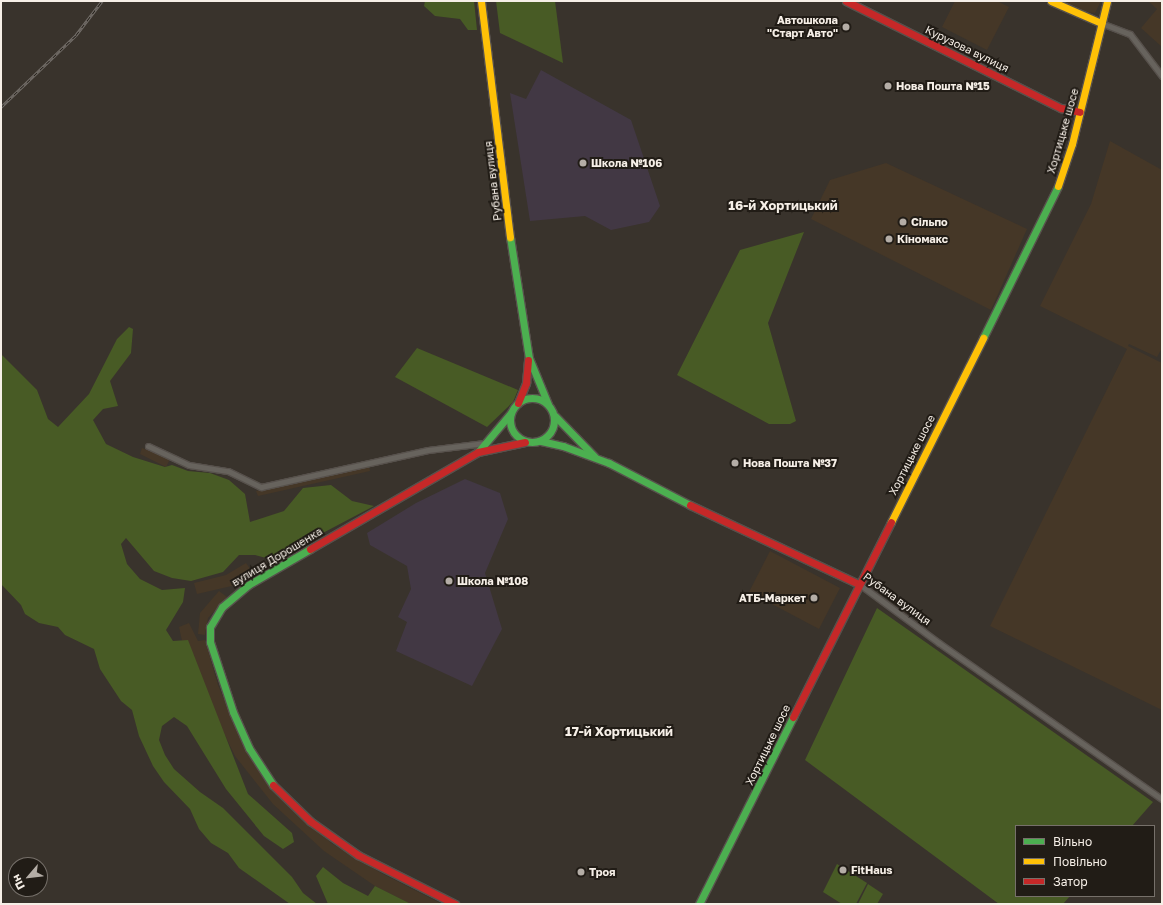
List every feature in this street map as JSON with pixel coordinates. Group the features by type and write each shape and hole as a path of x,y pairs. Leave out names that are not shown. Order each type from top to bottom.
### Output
{"street":[{"name":"Рубана вулиця","path":"481,1 515,274 529,358 548,404"},
{"name":"Курузова вулиця","path":"846,1 1061,108 1080,112"},
{"path":"1051,1 1101,24 1130,34 1162,76"},
{"name":"Хортицьке шосе","path":"699,904 1043,219 1062,177 1080,112 1107,1"},
{"name":"Рубана вулиця","path":"518,403 526,383 529,358"},
{"path":"536,398 548,404 555,416 552,431 541,442 525,442 517,436 512,428 512,410 518,403 536,398"},
{"name":"вулиця Дорошенка","path":"478,452 512,410"},
{"name":"Рубана вулиця","path":"555,416 595,457"},
{"name":"вулиця Дорошенка","path":"455,904 358,855 310,821 276,790 248,748 233,712 210,642 210,627 222,607 248,585 478,452 525,442"},
{"name":"Рубана вулиця","path":"541,442 595,457 725,523 859,584 939,643 1162,799"},
{"path":"148,446 189,465 228,471 261,487 428,450 485,443"}],"shaded area":[{"path":"955,1 997,1 1009,7 987,50 942,27"},
{"path":"1061,1 1101,1 1095,13 1084,12"},
{"path":"1148,1 1162,1 1162,47 1141,28 1157,9"},
{"name":"Школа №106","path":"541,70 631,120 660,206 649,222 611,230 585,216 530,221 510,93 526,99"},
{"path":"1110,141 1162,170 1162,348 1157,357 1129,344 1128,346 1162,363 1162,710 990,626 1127,349 1040,306 1091,204"},
{"path":"886,163 1027,229 991,310 811,219 830,180"},
{"path":"142,448 170,459 166,467 140,454"},
{"path":"369,466 370,471 258,496 256,491"},
{"name":"Школа №108","path":"465,479 500,493 508,519 485,573 502,629 472,686 396,651 407,622 398,617 411,589 407,566 370,545 367,533 416,503"},
{"path":"770,551 840,588 819,629 749,592"},
{"path":"246,563 253,573 236,585 197,594 194,583 226,575"},
{"path":"219,591 227,597 208,618 205,635 198,634 200,613"},
{"path":"189,623 198,641 205,640 218,685 244,746 264,780 331,843 381,873 442,904 411,904 375,886 324,851 273,804 235,756 219,723 187,640 182,641 179,627"}],"green space":[{"path":"425,1 474,1 477,30 468,30 460,19 435,16 424,6"},
{"path":"496,1 555,1 563,63 500,33"},
{"path":"804,232 768,323 796,421 790,424 769,424 677,375 740,250"},
{"path":"129,327 133,329 131,353 110,381 118,406 103,409 93,420 106,444 133,457 165,467 172,465 188,471 210,473 229,480 245,494 250,522 284,511 303,488 331,485 352,501 374,506 283,554 266,558 255,555 239,555 223,572 191,581 172,578 154,571 126,538 121,544 127,564 140,579 162,590 185,588 183,602 166,630 173,641 188,640 248,794 292,833 294,842 283,849 264,836 226,789 187,726 174,717 162,726 159,740 165,755 174,769 200,792 223,808 292,877 303,893 317,904 290,904 239,868 228,853 211,843 199,829 190,809 164,782 153,766 139,736 132,710 121,701 100,669 94,649 65,635 58,627 39,623 25,614 21,605 1,584 1,354 37,390 48,419 58,427 89,394 117,339"},
{"path":"417,348 518,390 513,402 487,427 395,377"},
{"path":"877,608 1153,802 1133,825 1015,825 1015,897 1069,897 1063,904 999,904 805,760"},
{"path":"837,864 867,883 856,904 842,904 823,892"},
{"path":"323,867 343,883 368,896 375,886 411,904 328,904 316,876"},
{"path":"868,884 883,894 877,904 858,904"}],"railway":[{"path":"1,107 76,35 102,1"}],"traffic: fast":[{"path":"983,338 1058,186"},
{"path":"510,237 529,358 548,404"},
{"path":"528,398 536,398 541,399 548,404 553,411 554,420 553,429 548,436 541,441 528,442 520,439 513,432 510,424 510,416 513,408 520,401 528,398"},
{"path":"478,452 510,414"},
{"path":"555,416 594,456"},
{"path":"541,441 563,446 609,463 690,505"},
{"path":"273,785 249,748 233,712 210,642 210,627 222,607 248,585 310,549"},
{"path":"699,904 793,717"}],"traffic: slow":[{"path":"481,1 510,237"},
{"path":"1051,1 1101,23"},
{"path":"1058,186 1072,144 1107,1"},
{"path":"891,522 983,338"}],"traffic: jam":[{"path":"846,1 1061,108 1080,112"},
{"path":"518,403 526,383 528,360"},
{"path":"310,549 478,452 525,442"},
{"path":"690,505 859,584"},
{"path":"793,717 891,522"},
{"path":"273,785 310,821 358,855 455,904"}],"place":[{"name":"Автошкола \"Старт Авто\"","path":"846,27"},
{"name":"Нова Пошта №15","path":"888,86"},
{"name":"Школа №106","path":"583,163"},
{"name":"Сільпо","path":"903,222"},
{"name":"Кіномакс","path":"889,239"},
{"name":"Нова Пошта №37","path":"735,463"},
{"name":"Школа №108","path":"449,581"},
{"name":"АТБ-Маркет","path":"814,598"},
{"name":"FitHaus","path":"843,870"},
{"name":"Троя","path":"581,872"}],"district":[{"name":"16-й Хортицький","path":"783,205"},
{"name":"17-й Хортицький","path":"619,731"}]}
